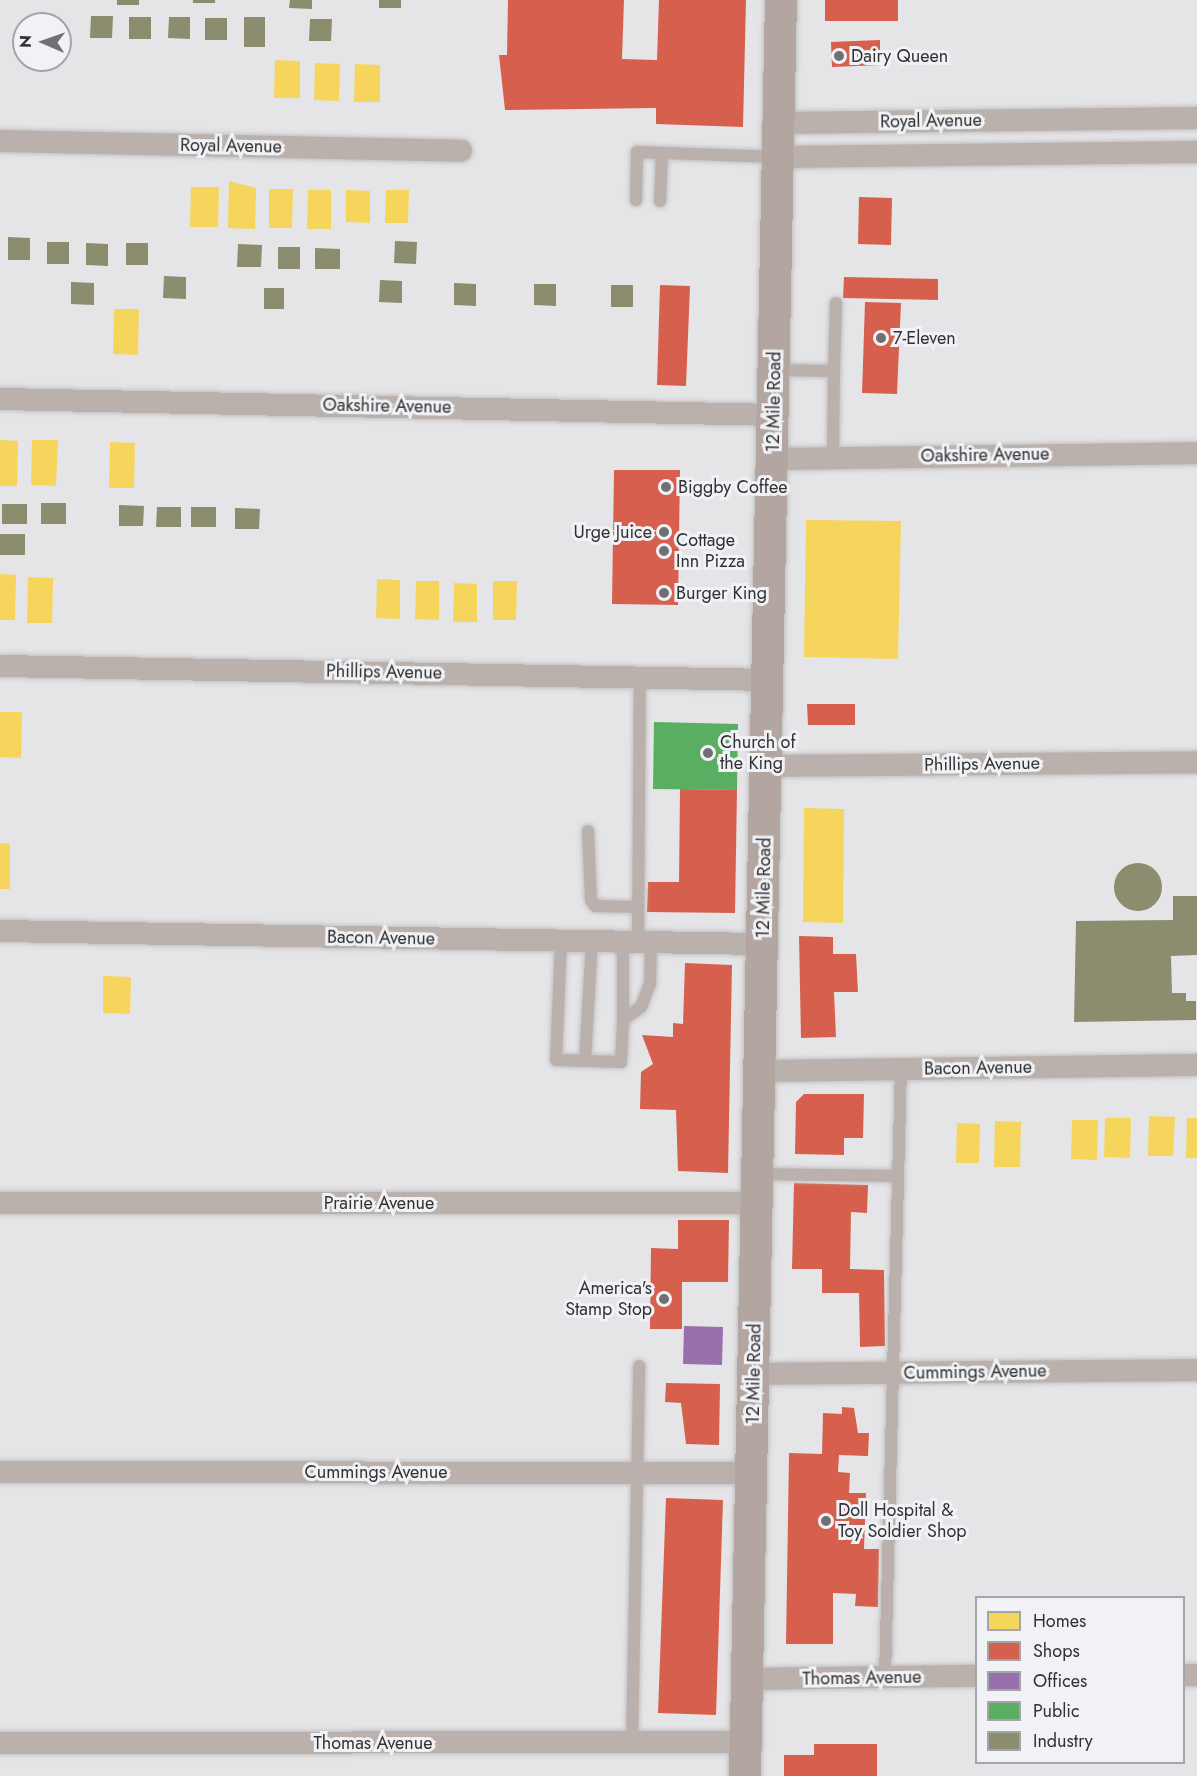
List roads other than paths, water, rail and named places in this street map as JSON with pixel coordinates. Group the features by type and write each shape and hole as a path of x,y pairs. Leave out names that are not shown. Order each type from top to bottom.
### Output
{"main road":[{"name":"12 Mile Road","path":"746,1776 782,0"}],"street":[{"name":"Royal Avenue","path":"779,123 1197,118"},
{"path":"1082,153 1093,132 1083,119"},
{"name":"Royal Avenue","path":"0,141 461,151"},
{"name":"Royal Avenue","path":"778,157 1197,152"},
{"name":"Oakshire Avenue","path":"0,399 774,415"},
{"name":"Oakshire Avenue","path":"773,459 1197,453"},
{"name":"Phillips Avenue","path":"0,666 768,680"},
{"name":"Phillips Avenue","path":"767,766 1197,762"},
{"name":"Bacon Avenue","path":"0,931 763,944"},
{"name":"Bacon Avenue","path":"760,1071 1197,1065"},
{"name":"Prairie Avenue","path":"0,1203 758,1188"},
{"name":"Cummings Avenue","path":"754,1374 1197,1370"},
{"name":"Cummings Avenue","path":"0,1472 752,1473"},
{"name":"Thomas Avenue","path":"747,1679 975,1676"},
{"name":"Thomas Avenue","path":"0,1743 632,1744 746,1742"}],"lane":[{"path":"636,200 637,153 778,157"},
{"path":"660,201 662,153"},
{"path":"833,458 836,303"},
{"path":"775,370 834,371"},
{"path":"623,1020 640,1007 650,984 637,942 634,908 640,677"},
{"path":"588,831 591,900 595,906 634,908"},
{"path":"561,941 556,1060 621,1062 623,1020 637,942"},
{"path":"585,1061 592,941"},
{"path":"885,1677 901,1068"},
{"path":"758,1188 898,1176"},
{"path":"632,1744 639,1366"}],"place":[{"name":"Dairy Queen","path":"839,56"},
{"name":"7-Eleven","path":"881,338"},
{"name":"Biggby Coffee","path":"666,487"},
{"name":"Urge Juice","path":"664,532"},
{"name":"Cottage Inn Pizza","path":"664,551"},
{"name":"Burger King","path":"664,593"},
{"name":"Church of the King","path":"708,753"},
{"name":"America's Stamp Stop","path":"664,1299"},
{"name":"Doll Hospital & Toy Soldier Shop","path":"826,1521"}]}
